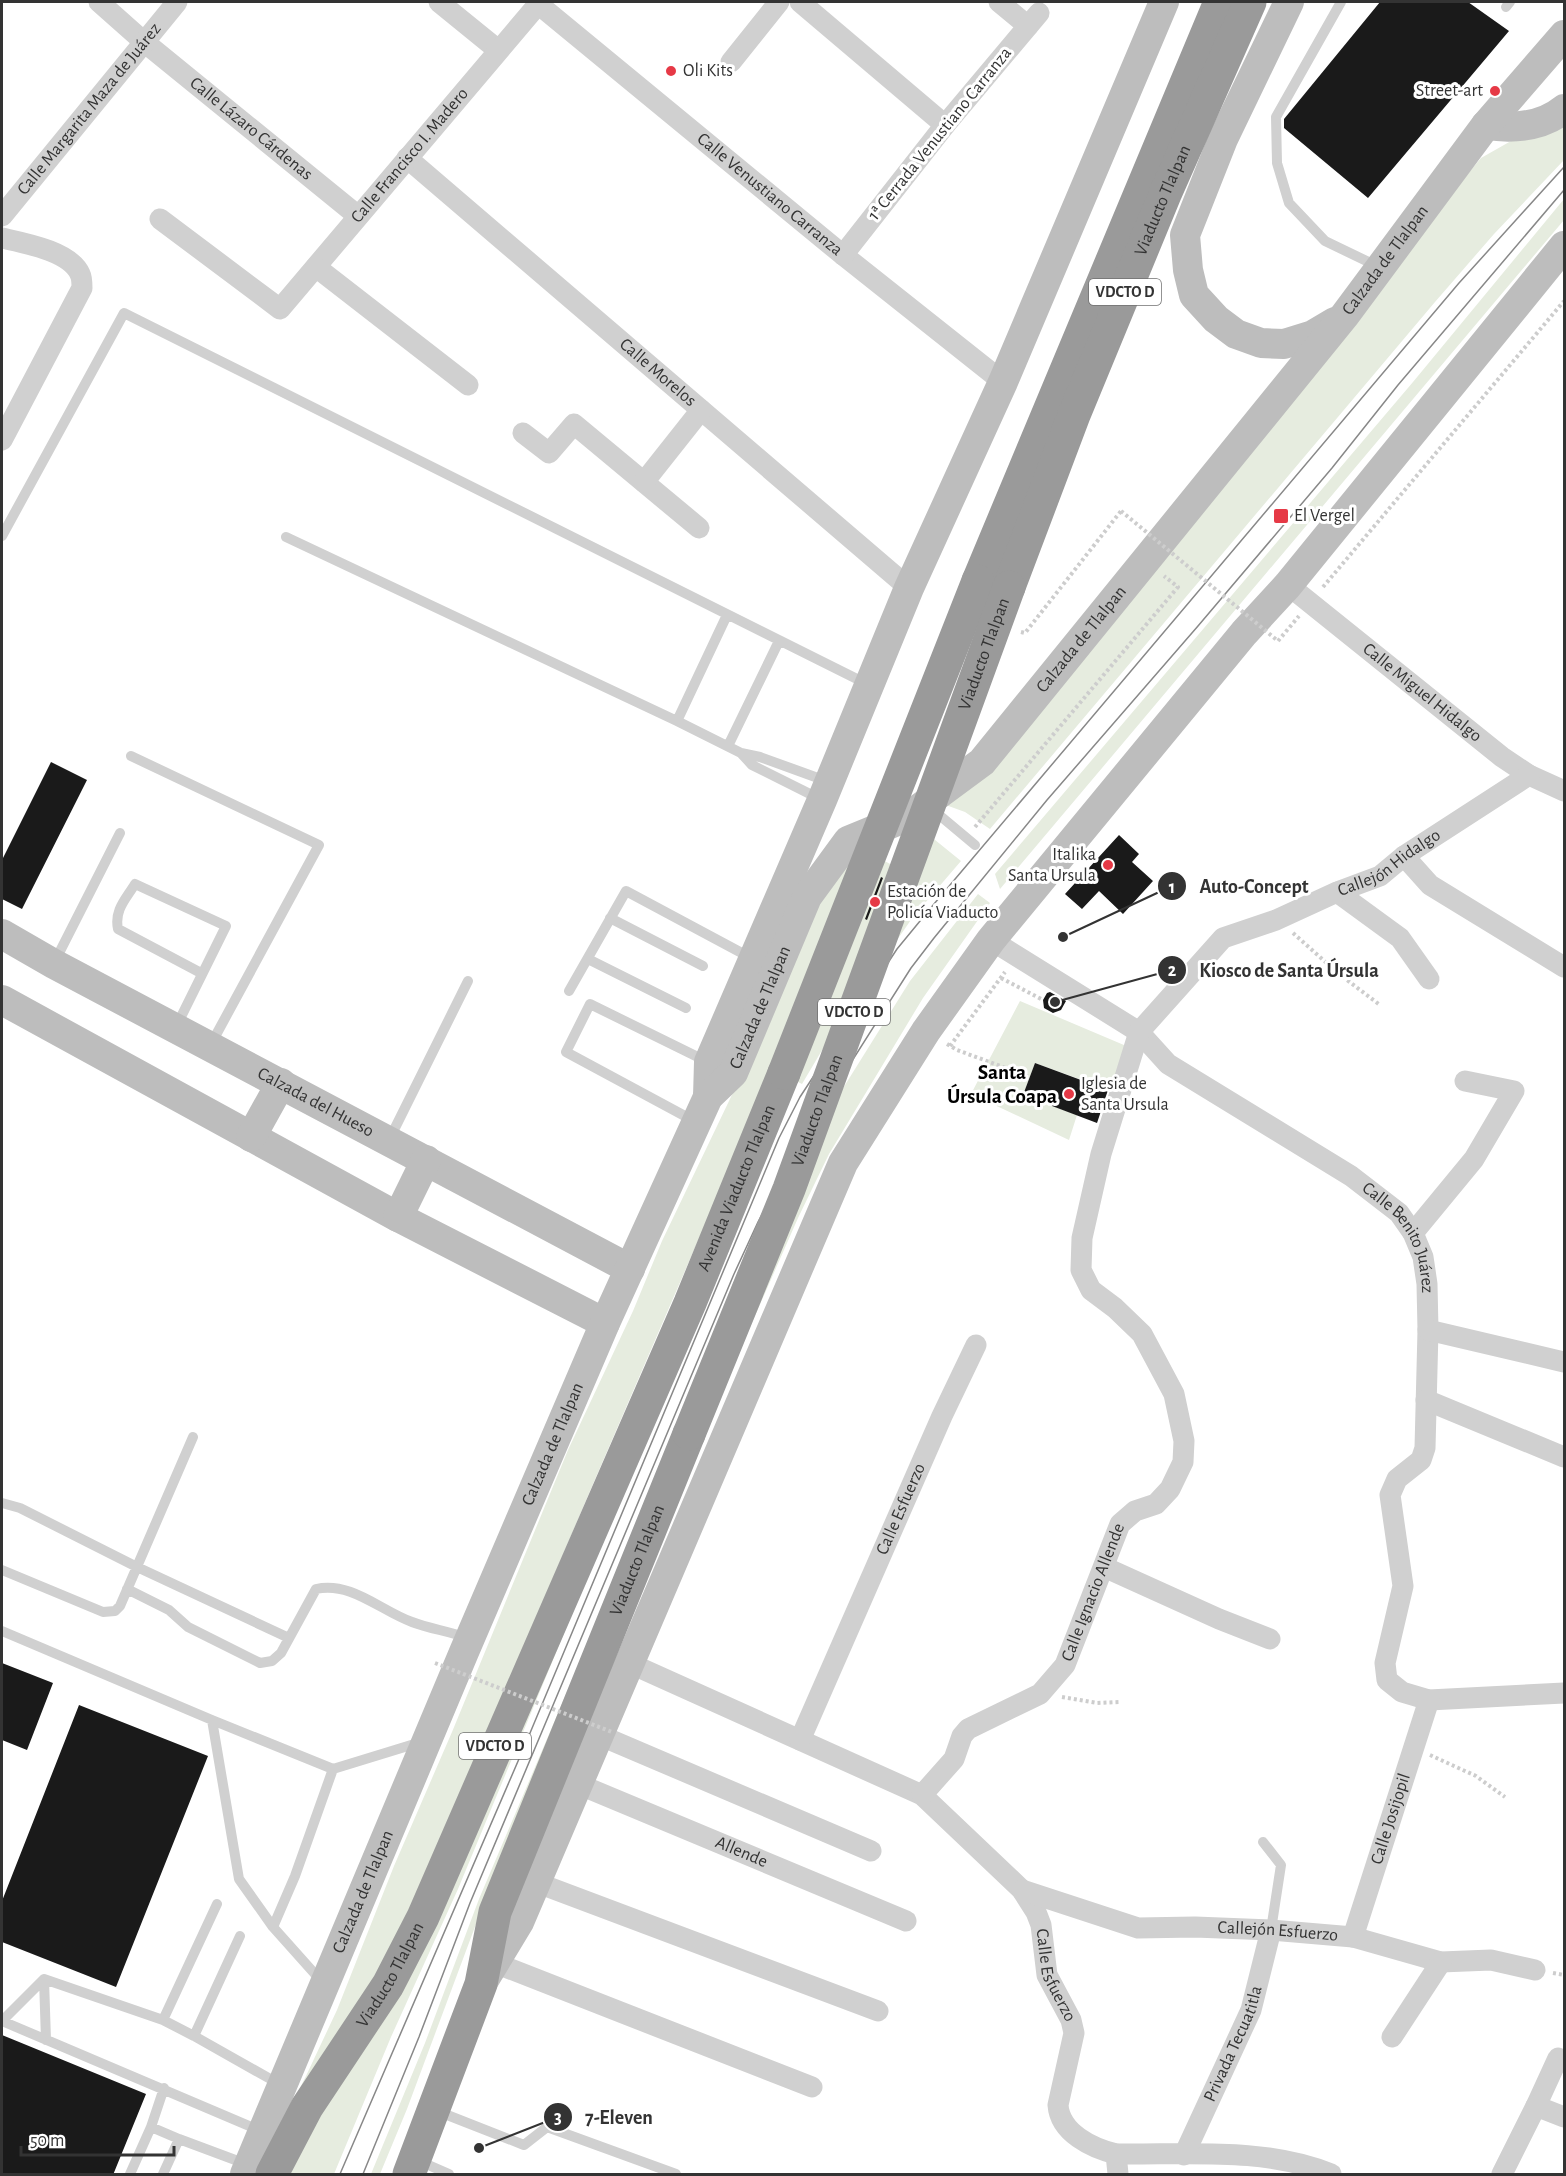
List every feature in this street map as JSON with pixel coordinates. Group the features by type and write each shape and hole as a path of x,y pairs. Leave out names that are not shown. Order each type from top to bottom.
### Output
{"highway":[{"name":"Viaducto Tlalpan","path":"784,1073 993,584 1220,2"},
{"name":"Viaducto Tlalpan","path":"488,1973 495,1912 789,1189 993,584 1074,415 1166,192 1250,2"},
{"name":"Avenida Viaducto Tlalpan","path":"690,1303 784,1073"},
{"name":"Viaducto Tlalpan","path":"256,2171 307,2107 388,1985 418,1925 690,1303"},
{"path":"412,2167 488,1973"}],"main road":[{"path":"702,1110 709,1062 826,791 909,588 1003,382 1164,2"},
{"name":"Viaducto Tlalpan","path":"1289,2 1224,139 1185,235 1188,270 1194,295 1216,319 1236,334 1261,343 1284,344 1313,335 1345,315"},
{"name":"Calzada de Tlalpan","path":"256,2171 264,2132 605,1323 702,1110 733,1073 807,897 848,841 909,816 982,762 1345,315 1486,125 1564,35"},
{"path":"1486,125 1502,128 1530,126 1552,118 1564,109"},
{"path":"488,1973 519,1922 578,1784 605,1734 629,1663 843,1163 938,1039 991,940 1244,633 1299,593 1564,246"},
{"name":"Calzada del Hueso","path":"2,933 54,964 630,1269"},
{"path":"2,1000 398,1217 605,1323"},
{"path":"251,1137 281,1083"},
{"path":"398,1217 426,1160"}],"street":[{"name":"Calle Lázaro Cárdenas","path":"99,2 143,41 358,216"},
{"name":"Calle Margarita Maza de Juárez","path":"2,216 177,2"},
{"path":"439,2 498,50"},
{"path":"731,62 779,2"},
{"path":"800,2 945,125"},
{"name":"1ª Cerrada Venustiano Carranza","path":"843,255 945,125 1034,19 999,2"},
{"name":"Calle Francisco I. Madero","path":"160,219 280,309 539,3"},
{"name":"Calle Venustiano Carranza","path":"539,3 843,255 1003,382"},
{"name":"Calle Morelos","path":"407,158 909,588"},
{"path":"2,238 64,257 82,276 82,288 2,440"},
{"path":"316,267 468,385"},
{"path":"644,482 701,410"},
{"path":"524,433 549,453 574,424 699,528"},
{"name":"Calle Miguel Hidalgo","path":"1299,593 1502,757 1529,775 1564,791"},
{"name":"Callejón Hidalgo","path":"1139,1032 1223,938 1276,920 1337,892 1380,876 1404,856 1529,775"},
{"path":"1404,856 1430,885 1564,967"},
{"path":"1337,892 1400,938 1429,979"},
{"name":"Calle Benito Juárez","path":"991,940 1139,1032 1168,1064 1351,1176 1399,1213 1413,1233 1423,1257 1427,1284 1428,1330 1425,1448 1421,1460 1397,1479 1390,1495 1403,1586 1385,1663 1388,1680 1402,1692 1430,1700 1564,1693"},
{"name":"Calle Ignacio Allende","path":"921,1795 954,1759 962,1736 968,1729 1040,1694 1065,1665 1120,1524 1135,1511 1156,1504 1170,1489 1183,1462 1184,1441 1174,1394 1142,1334 1115,1308 1091,1290 1081,1270 1082,1238 1101,1154 1139,1032"},
{"path":"1413,1233 1474,1159 1514,1090 1465,1081"},
{"path":"1428,1330 1564,1362"},
{"name":"Calle Esfuerzo","path":"800,1740 942,1416 976,1345"},
{"path":"1426,1400 1564,1457"},
{"path":"1104,1567 1219,1619 1270,1639"},
{"name":"Calle Esfuerzo","path":"629,1663 921,1795 1022,1890 1036,1912 1041,1925 1047,1975 1071,2020 1074,2033 1058,2105 1059,2117 1066,2127 1080,2138 1101,2150 1117,2164 1184,2155 1261,2156 1308,2164 1331,2175"},
{"name":"Calle Josijopil","path":"1353,1937 1430,1700"},
{"path":"605,1734 871,1851"},
{"name":"Allende","path":"578,1784 906,1921"},
{"path":"536,1882 878,2011"},
{"name":"Callejón Esfuerzo","path":"1022,1890 1138,1928 1271,1929 1353,1937 1441,1962 1491,1960 1535,1970"},
{"name":"Privada Tecuatitla","path":"1184,2155 1251,2010 1271,1929"},
{"path":"1392,2037 1441,1962"},
{"path":"488,1973 812,2087"},
{"path":"1502,2175 1558,2058"},
{"path":"1536,2106 1564,2117"}],"lane":[{"path":"1341,2 1276,117 1277,163 1289,203 1325,241 1380,268"},
{"path":"2,536 124,313 869,686"},
{"path":"286,537 741,753 760,757 826,791"},
{"path":"676,721 727,615"},
{"path":"728,746 779,640"},
{"path":"741,753 752,765 826,791"},
{"path":"132,756 319,845 210,1046"},
{"path":"925,804 975,845"},
{"path":"54,964 120,833"},
{"path":"175,1028 225,926 135,884 117,911 118,929 201,973"},
{"path":"569,991 626,891 753,959"},
{"path":"610,918 703,966"},
{"path":"588,959 686,1008"},
{"path":"389,1140 468,981"},
{"path":"702,1110 566,1052 590,1004 709,1062"},
{"path":"2,1570 103,1612 114,1611 120,1606 193,1437"},
{"path":"2,1503 20,1508 137,1567 289,1638"},
{"path":"127,1589 169,1610 188,1627 260,1663 272,1661 281,1653 316,1589 326,1587 337,1587 351,1592 413,1623 448,1630 470,1639"},
{"path":"2,1631 333,1769 427,1741"},
{"path":"212,1720 239,1880 273,1927 325,1985"},
{"path":"273,1927 295,1876 333,1769"},
{"path":"1263,1842 1281,1865 1271,1929"},
{"path":"163,2020 217,1904"},
{"path":"194,2036 240,1936"},
{"path":"44,1979 163,2020 283,2086"},
{"path":"44,1979 2,2021 264,2132"},
{"path":"44,1979 46,2040"},
{"path":"130,2175 151,2127 164,2088"},
{"path":"434,2110 524,2145 547,2127 676,2175"},
{"path":"151,2127 256,2171"},
{"path":"163,2175 178,2139"},
{"path":"412,2167 449,2175"}],"path":[{"path":"1102,534 1121,511 1278,641 1299,593 1564,301"},
{"path":"1162,560 1169,551"},
{"path":"978,824 1178,587 1162,575"},
{"path":"1289,930 1339,974 1380,1005"},
{"path":"1016,956 1001,978 938,1039 1030,1077"},
{"path":"1001,978 1043,1000"},
{"path":"435,1663 605,1734"},
{"path":"1040,1694 1097,1703 1119,1702"},
{"path":"1413,1747 1476,1776 1505,1797"}],"shaded area":[{"path":"1564,120 1564,160 1494,234 1435,302 990,829 965,812 943,804 1481,158 1511,141"},
{"path":"1564,199 1564,220 1000,889 995,874 1413,382"},
{"path":"924,831 961,861 913,917 831,1035 802,1084 772,1069 400,1938 270,2147 337,2010 394,1866 452,1732 568,1450 809,923 830,884 863,849 901,870"},
{"path":"978,894 990,903 923,998 829,1154 798,1218 729,1375 810,1141 910,981"},
{"path":"1020,1001 1131,1048 1115,1092 1035,1063 1023,1095 1077,1115 1069,1140 971,1094"},
{"path":"657,1409 458,1889 391,2037 334,2174 285,2174"},
{"path":"572,1680 479,1916 407,2109 380,2174 371,2174 425,2043 479,1899"}],"building":[{"path":"1380,2 1468,2 1509,31 1368,198 1284,128 1284,119"},
{"path":"51,762 87,780 22,909 2,899 2,860"},
{"path":"1119,835 1139,854 1132,862 1153,881 1123,914 1099,891 1082,909 1065,894"},
{"path":"881,877 883,878 867,920 865,919"},
{"path":"1050,992 1066,1001 1061,1010 1053,1013 1044,1008 1043,1000"},
{"name":"Iglesia de Santa Ursula","path":"1035,1063 1108,1090 1097,1123 1023,1095"},
{"path":"2,1663 53,1683 27,1750 2,1740"},
{"path":"79,1705 208,1756 116,1987 2,1942 2,1901"},
{"path":"2,2035 146,2094 113,2175 2,2175"}],"tram line":[{"path":"340,2174 525,1745 779,1138 800,1097 897,949 1459,283 1564,167"},
{"path":"363,2174 470,1903 734,1274 758,1222 803,1138 911,968 934,938 1047,800 1332,468 1398,385 1564,190"}],"place":[{"name":"Oli Kits","path":"671,71"},
{"name":"Street-art","path":"1495,91"},
{"name":"El Vergel","path":"1281,516"},
{"name":"Italika Santa Ursula","path":"1108,865"},
{"name":"Estación de Policía Viaducto","path":"875,902"},
{"name":"Auto-Concept","path":"1063,937"},
{"name":"Kiosco de Santa Úrsula","path":"1055,1002"},
{"name":"Iglesia de Santa Ursula","path":"1069,1094"},
{"name":"7-Eleven","path":"479,2148"}],"district":[{"name":"Santa Úrsula Coapa","path":"1002,1084"}]}
